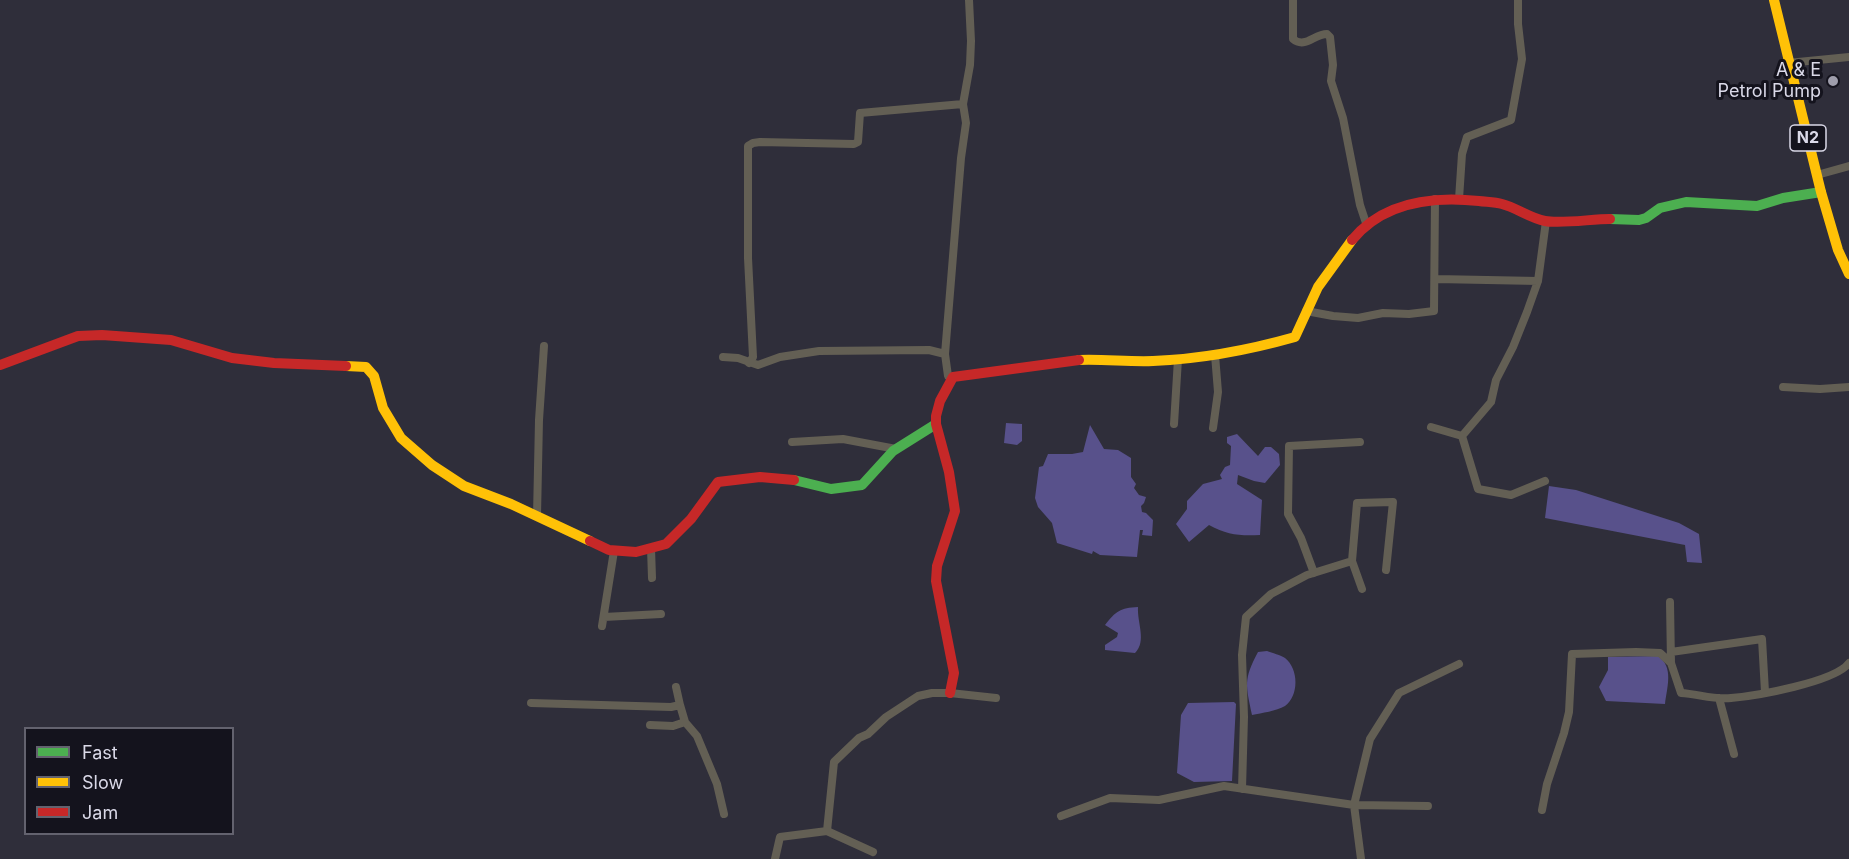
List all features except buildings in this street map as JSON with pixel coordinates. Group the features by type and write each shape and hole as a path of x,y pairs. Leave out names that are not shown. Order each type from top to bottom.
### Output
{"main road":[{"name":"N2","path":"1774,0 1821,192 1844,249 1849,273"},
{"path":"950,693 954,673 936,580 937,566 955,512 950,472 936,424 940,400 953,377 991,369 1073,360 1178,359 1215,355 1267,346 1295,338 1306,311 1336,260 1359,232 1382,214 1396,208 1435,199 1459,199 1501,204 1545,221 1639,220 1660,208 1686,202 1757,206 1783,198 1821,192"},
{"path":"0,365 78,336 102,335 171,340 232,358 274,363 366,367 374,376 383,408 401,438 445,475 464,486 511,504 614,551 636,552 666,544 692,519 718,482 760,477 788,479 831,489 862,485 896,449 936,424"}],"street":[{"path":"953,377 948,376 945,354 961,158 966,123 963,105 970,65 969,0"},
{"path":"1293,0 1293,39 1302,44 1323,34 1327,34 1330,38 1332,65 1330,81 1343,118 1360,205 1367,226"},
{"path":"1459,199 1462,154 1467,137 1510,120 1522,58 1518,0"},
{"path":"1788,63 1849,57"},
{"path":"749,363 753,357 748,258 748,146 760,142 854,144 859,138 860,113 963,105"},
{"path":"1817,174 1849,166"},
{"path":"1306,311 1358,318 1383,313 1434,312 1435,199"},
{"path":"1462,436 1491,402 1496,380 1513,347 1538,281 1545,221"},
{"path":"1436,279 1538,281"},
{"path":"537,516 539,420 544,346"},
{"path":"723,357 738,358 758,365 780,357 819,351 929,350 945,354"},
{"path":"1213,428 1218,392 1215,355"},
{"path":"1174,424 1178,359"},
{"path":"1783,387 1820,389 1849,387"},
{"path":"1431,427 1462,436"},
{"path":"1462,436 1478,489 1511,495 1545,481"},
{"path":"792,442 843,440 896,449"},
{"path":"1314,573 1301,538 1288,514 1289,446 1360,442"},
{"path":"1362,589 1352,561 1357,503 1393,502 1386,570"},
{"path":"651,548 652,578"},
{"path":"602,626 614,551"},
{"path":"1242,789 1244,717 1242,655 1246,617 1271,594 1314,573 1352,561"},
{"path":"1670,602 1671,663 1681,693 1730,699 1822,680 1849,663"},
{"path":"604,617 661,614"},
{"path":"1671,652 1762,639 1765,692"},
{"path":"1542,810 1546,784 1569,712 1572,654 1660,653 1671,663"},
{"path":"1361,859 1354,805 1370,739 1400,693 1459,664"},
{"path":"676,687 685,722 697,736 717,784 724,814"},
{"path":"827,831 834,762 859,738 868,734 886,717 918,696 950,693 996,698"},
{"path":"1719,698 1734,754"},
{"path":"531,703 672,707 680,705"},
{"path":"650,725 673,726 685,722"},
{"path":"1061,816 1110,798 1159,800 1224,786 1354,805 1428,806"},
{"path":"775,859 780,837 827,831 873,852"}],"shaded area":[{"path":"1006,423 1022,424 1022,441 1017,445 1004,443"},
{"path":"1090,425 1104,449 1118,450 1131,458 1131,477 1136,484 1134,488 1139,495 1146,497 1141,506 1142,512 1153,520 1152,536 1142,535 1143,530 1140,530 1137,557 1100,555 1093,551 1092,554 1057,543 1052,523 1038,507 1035,498 1039,467 1043,466 1048,454 1083,452"},
{"path":"1237,434 1258,456 1265,447 1271,447 1279,454 1280,465 1265,483 1238,475 1237,484 1262,500 1260,535 1234,534 1209,525 1189,542 1176,524 1187,509 1187,501 1203,484 1222,479 1220,475 1225,467 1230,465 1231,446 1227,443 1227,437"},
{"path":"1549,486 1576,490 1679,523 1699,534 1702,563 1687,562 1685,545 1545,518"},
{"path":"1138,607 1141,637 1139,648 1135,653 1105,650 1105,645 1117,637 1118,633 1105,625 1119,611"},
{"path":"1267,651 1283,657 1290,663 1295,675 1295,689 1290,702 1285,706 1252,715 1247,689 1248,676 1258,652"},
{"path":"1658,656 1668,672 1665,704 1606,701 1599,687 1608,670 1608,657"},
{"path":"1234,702 1236,704 1232,781 1194,782 1177,773 1181,715 1188,703"}],"traffic: fast":[{"path":"1610,219 1639,220 1660,208 1686,202 1757,206 1783,198 1821,192"},
{"path":"794,480 831,489 862,485 893,451 936,424"}],"traffic: slow":[{"path":"1774,0 1821,192 1838,250 1849,274"},
{"path":"1079,360 1171,360 1243,350 1295,337 1318,287 1352,240"},
{"path":"346,366 366,367 374,376 383,408 401,438 432,465 464,486 511,504 590,541"}],"traffic: jam":[{"path":"1352,240 1378,217 1410,204 1427,201 1462,200 1499,203 1545,221 1610,219"},
{"path":"0,365 78,336 102,335 171,340 232,358 274,363 346,366"},
{"path":"950,693 954,673 936,581 937,566 955,511 949,472 936,424 940,401 953,377 1079,360"},
{"path":"590,541 609,550 636,552 666,544 691,519 718,482 760,477 794,480"}],"place":[{"name":"A & E Petrol Pump","path":"1833,81"}]}
